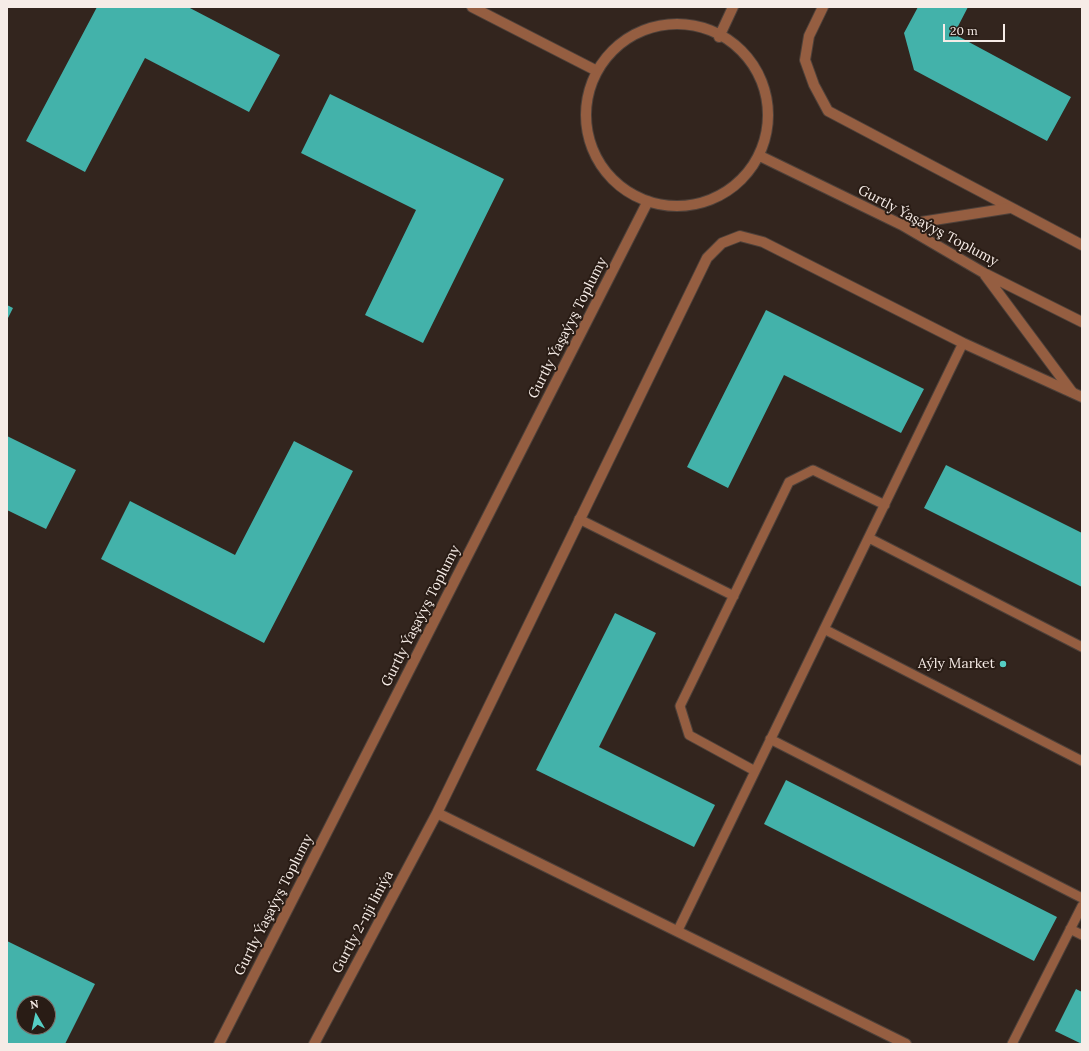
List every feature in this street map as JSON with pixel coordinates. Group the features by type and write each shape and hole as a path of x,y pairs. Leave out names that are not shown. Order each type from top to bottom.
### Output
{"street":[{"path":"472,7 597,71"},
{"path":"719,36 733,7"},
{"path":"823,7 809,36 805,60 814,85 828,111 1082,245"},
{"path":"672,24 691,25 709,29 719,36 739,47 759,74 766,90 769,106 769,123 766,140 760,156 751,170 740,182 727,192 712,200 680,206 648,201 631,194 617,184 605,171 595,156 587,128 586,104 590,87 597,71 621,43 636,33 654,27 672,24"},
{"name":"Gurtly Ýaşaýyş Toplumy","path":"760,156 902,225 984,273 1082,322"},
{"name":"Gurtly Ýaşaýyş Toplumy","path":"219,1044 648,201"},
{"path":"902,225 1010,208"},
{"name":"Gurtly 2-nji liniýa","path":"314,1044 437,812 707,258 722,243 740,236 763,242 963,343 1082,397"},
{"path":"984,273 1072,392"},
{"path":"437,812 906,1044"}],"lane":[{"path":"678,930 963,343"},
{"path":"755,771 689,735 680,706 789,482 813,470 885,505"},
{"path":"579,519 734,596"},
{"path":"869,538 1082,647"},
{"path":"824,629 1082,761"},
{"path":"770,739 1082,898"},
{"path":"1012,1044 1082,906"},
{"path":"1070,929 1082,935"}],"building":[{"path":"97,7 188,7 280,55 249,112 145,58 85,172 26,141"},
{"path":"918,7 968,7 954,34 1071,97 1047,141 914,70 904,33"},
{"path":"330,94 504,179 423,343 365,315 416,210 301,153"},
{"path":"7,305 13,308 7,320"},
{"path":"766,310 924,389 901,433 784,375 728,488 687,467"},
{"path":"7,436 76,470 46,529 7,510"},
{"path":"294,441 353,471 264,643 101,559 130,501 235,555"},
{"path":"946,465 1082,533 1082,587 924,508"},
{"path":"615,613 656,633 599,747 715,805 694,847 536,770"},
{"path":"786,780 1057,917 1034,961 764,824"},
{"path":"7,941 95,984 65,1044 7,1044"},
{"path":"1076,989 1082,992 1082,1044 1055,1031"}],"place":[{"name":"Aýly Market","path":"1003,664"}]}
